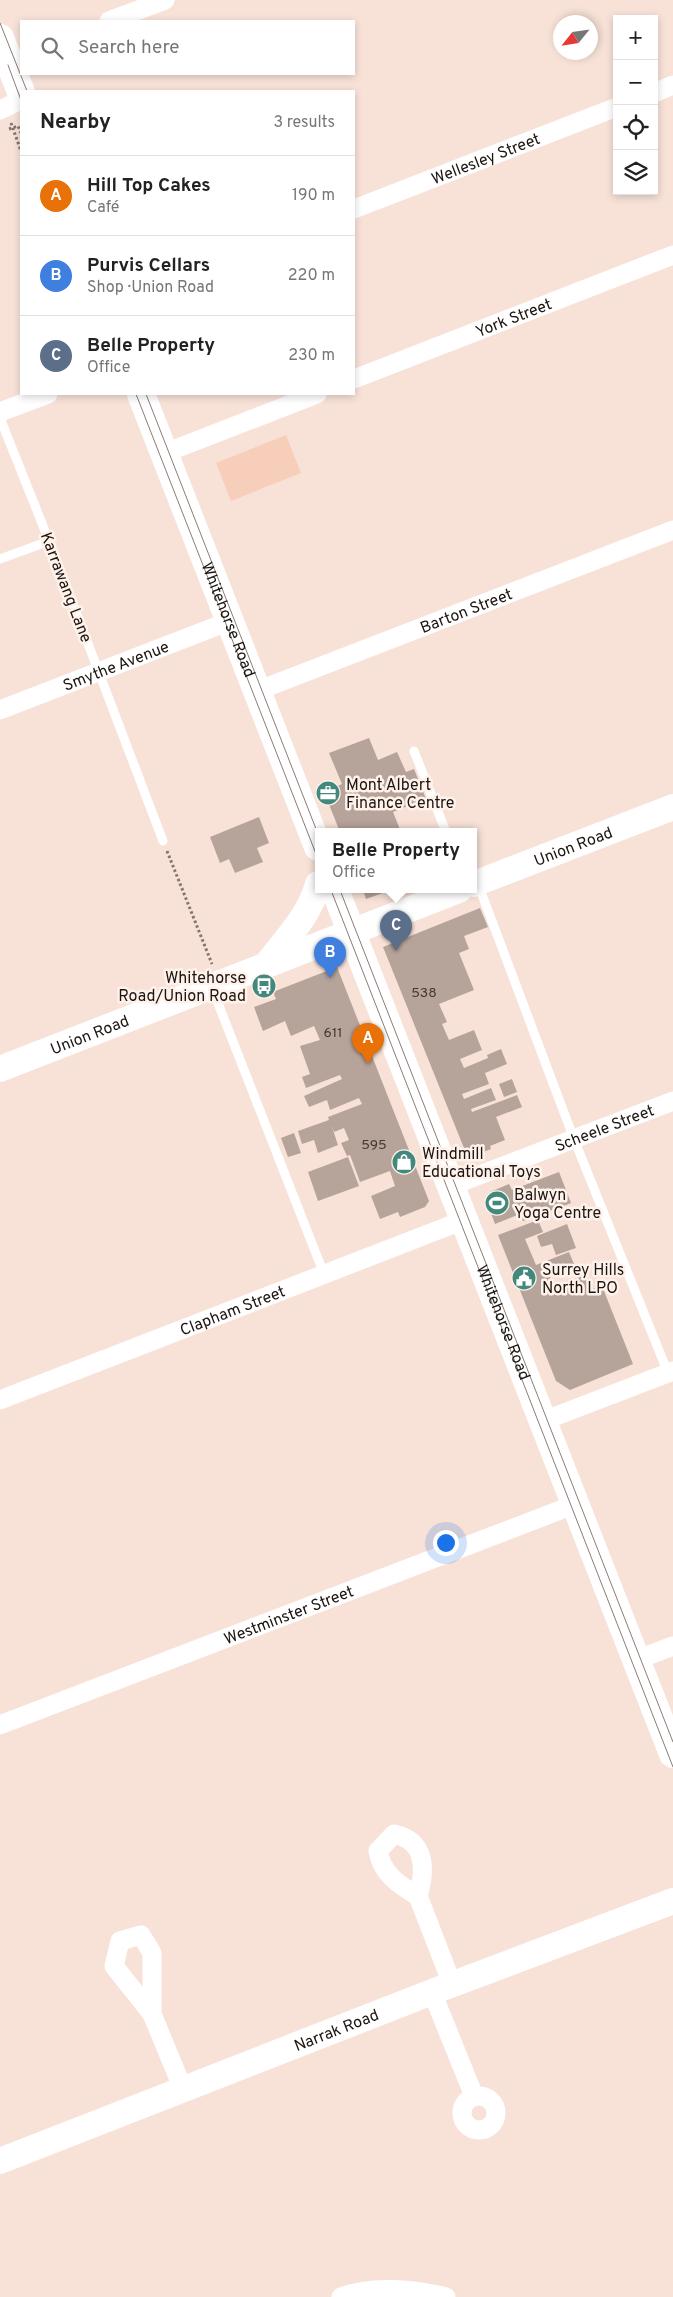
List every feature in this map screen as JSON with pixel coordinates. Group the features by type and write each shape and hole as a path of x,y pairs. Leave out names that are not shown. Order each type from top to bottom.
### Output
{"main road":[{"path":"10,50 20,90"},
{"name":"Whitehorse Road","path":"141,395 315,839"},
{"name":"Union Road","path":"477,883 673,807"},
{"path":"267,964 302,918 312,903 315,893"},
{"name":"Whitehorse Road","path":"337,893 673,1754"},
{"name":"Union Road","path":"0,1069 452,893"},
{"name":"Narrak Road","path":"0,2161 442,1988 673,1901"}],"street":[{"path":"111,20 164,0"},
{"path":"658,91 673,85"},
{"path":"0,110 20,100"},
{"name":"Wellesley Street","path":"355,209 613,109"},
{"name":"York Street","path":"355,379 673,255"},
{"path":"0,412 45,395"},
{"path":"165,453 314,395"},
{"name":"Barton Street","path":"258,691 673,530"},
{"name":"Smythe Avenue","path":"0,710 99,670 230,621"},
{"name":"Scheele Street","path":"451,1186 673,1101"},
{"name":"Clapham Street","path":"0,1400 464,1220"},
{"path":"543,1421 670,1372"},
{"name":"Westminster Street","path":"0,1725 576,1504"},
{"path":"636,1660 673,1646"},
{"path":"418,1896 442,1988 474,2096"},
{"path":"152,2014 183,2089"},
{"path":"341,2297 354,2292 403,2290 446,2297"}],"lane":[{"name":"Karrawang Lane","path":"0,418 99,670 163,841"},
{"path":"0,559 49,541"},
{"path":"414,751 444,828"},
{"path":"473,893 670,1372"},
{"path":"215,985 324,1274"}],"path":[{"path":"9,129 18,126 20,129"},
{"path":"163,841 215,985"}],"shaded area":[{"path":"286,435 301,473 231,501 216,463"}],"building":[{"path":"369,738 378,760 397,752 406,772 414,769 426,799 393,812 399,828 338,828 324,792 342,784 329,753"},
{"path":"259,817 269,843 257,848 263,862 235,873 229,859 220,863 210,837"},
{"path":"364,893 383,893 366,899"},
{"path":"480,908 488,927 464,936 469,949 459,953 474,990 439,1004 447,1022 442,1024 449,1040 474,1030 482,1050 460,1059 464,1068 488,1058 487,1055 501,1049 507,1064 485,1073 489,1084 462,1094 464,1099 491,1088 496,1100 471,1109 472,1112 517,1095 522,1107 496,1117 505,1140 490,1146 491,1149 468,1158 383,947"},
{"path":"337,967 429,1201 425,1207 400,1217 398,1212 380,1219 371,1196 395,1186 390,1171 360,1182 350,1155 347,1156 341,1143 349,1140 344,1128 334,1132 331,1124 338,1145 318,1153 314,1140 302,1144 298,1131 329,1120 328,1117 362,1104 359,1098 330,1110 327,1100 309,1107 304,1096 342,1079 340,1075 306,1088 302,1077 310,1074 300,1046 320,1040 314,1026 291,1036 285,1021 263,1031 254,1007 276,999 273,992"},
{"path":"512,1079 517,1092 504,1097 499,1084"},
{"path":"294,1133 301,1153 288,1157 281,1138"},
{"path":"348,1157 359,1186 318,1201 308,1172"},
{"path":"559,1172 571,1203 523,1221 520,1214 495,1224 486,1200 490,1192 509,1184 512,1190"},
{"path":"538,1220 543,1232 525,1239 536,1265 569,1252 574,1264 549,1275 554,1287 584,1275 590,1290 602,1286 633,1364 570,1390 556,1381 498,1235"},
{"path":"567,1224 576,1248 556,1255 552,1244 541,1247 537,1236"}],"tram line":[{"path":"0,23 20,73"},
{"path":"8,65 20,97"},
{"path":"21,75 27,90"},
{"path":"136,395 315,851"},
{"path":"146,395 316,828"},
{"path":"332,893 673,1767"},
{"path":"341,893 673,1742"}],"place":[{"name":"Mont Albert Finance Centre","path":"328,793"},
{"name":"Belle Property","path":"396,951"},
{"name":"Purvis Cellars","path":"330,978"},
{"name":"Whitehorse Road/Union Road","path":"264,986"},
{"name":"Hill Top Cakes","path":"368,1064"},
{"name":"Windmill Educational Toys","path":"404,1162"},
{"name":"Balwyn Yoga Centre","path":"497,1203"},
{"name":"Surrey Hills North LPO","path":"524,1278"}]}
